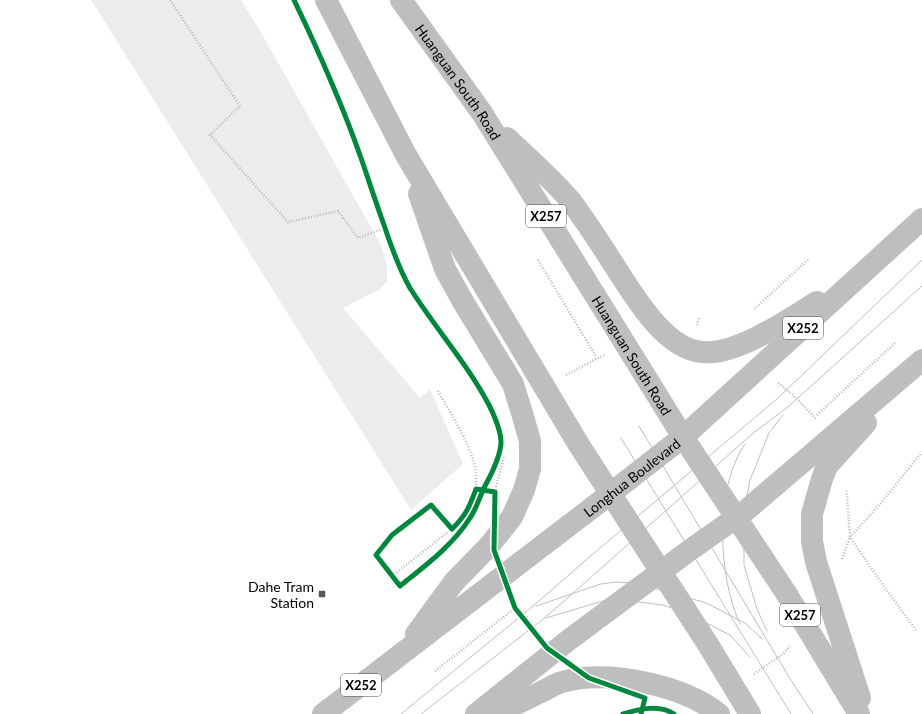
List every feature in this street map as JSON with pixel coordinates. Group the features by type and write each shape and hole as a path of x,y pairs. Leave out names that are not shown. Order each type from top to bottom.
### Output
{"main road":[{"path":"326,0 406,154 610,494 709,646 750,714"},
{"name":"Huanguan South Road","path":"401,0 482,113 683,437 738,517 786,592 859,714"},
{"path":"482,113 569,199 585,220 649,316 662,330 687,348 696,351 716,352 734,346 773,329 858,278"},
{"path":"399,656 454,582 489,546 512,517 524,490 530,469 530,441 513,384 462,300 445,268 406,154"},
{"name":"Longhua Boulevard","path":"323,714 683,437 922,219"},
{"path":"476,714 570,639 738,517 922,360"},
{"path":"865,714 816,562 812,541 812,514 819,487 827,466 922,360"},
{"path":"496,714 562,682 600,677 644,681 658,685 692,697 719,714"}],"path":[{"path":"170,0 240,106 210,135 288,222 338,211 358,238 386,231 383,221"},
{"path":"749,313 809,259"},
{"path":"538,260 597,358"},
{"path":"814,417 896,342"},
{"path":"438,391 457,425 471,455 476,472 476,489 473,496"},
{"path":"916,630 850,537 881,503 922,452"},
{"path":"476,489 482,490"},
{"path":"489,491 495,492"},
{"path":"392,576 454,527 448,524"},
{"path":"388,571 396,581"},
{"path":"512,600 519,613"},
{"path":"435,671 515,608"}],"shaded area":[{"path":"91,0 241,0 259,29 381,245 387,265 387,281 380,289 343,308 420,398 430,389 463,464 411,510"}],"tram line":[{"path":"401,714 532,607 778,398 922,260"},
{"path":"421,714 542,620 752,434 789,406 922,286"},
{"path":"767,631 757,609 744,565 744,512 750,480 769,433 783,415"},
{"path":"639,426 789,677 813,714"},
{"path":"621,438 791,714"},
{"path":"740,624 727,582 723,533 724,508 728,484 735,462 745,444"},
{"path":"536,606 601,584 616,582 631,583 662,590 706,603 745,623 762,639"},
{"path":"546,618 606,600 623,600 663,605 687,613 730,635 750,657"}],"cycle path":[{"path":"294,0 346,118 392,249 402,273 420,303 471,375 489,405 499,428 501,438 497,459 493,470 484,488 482,493 477,506 463,528 438,555 400,586 376,555 392,535 431,505 452,529 467,511 476,489 495,492 494,550 515,608 547,648 589,678 645,698 641,714"},
{"path":"623,714 649,708 662,709 674,714"}],"place":[{"name":"Dahe Tram Station","path":"322,594"}]}
